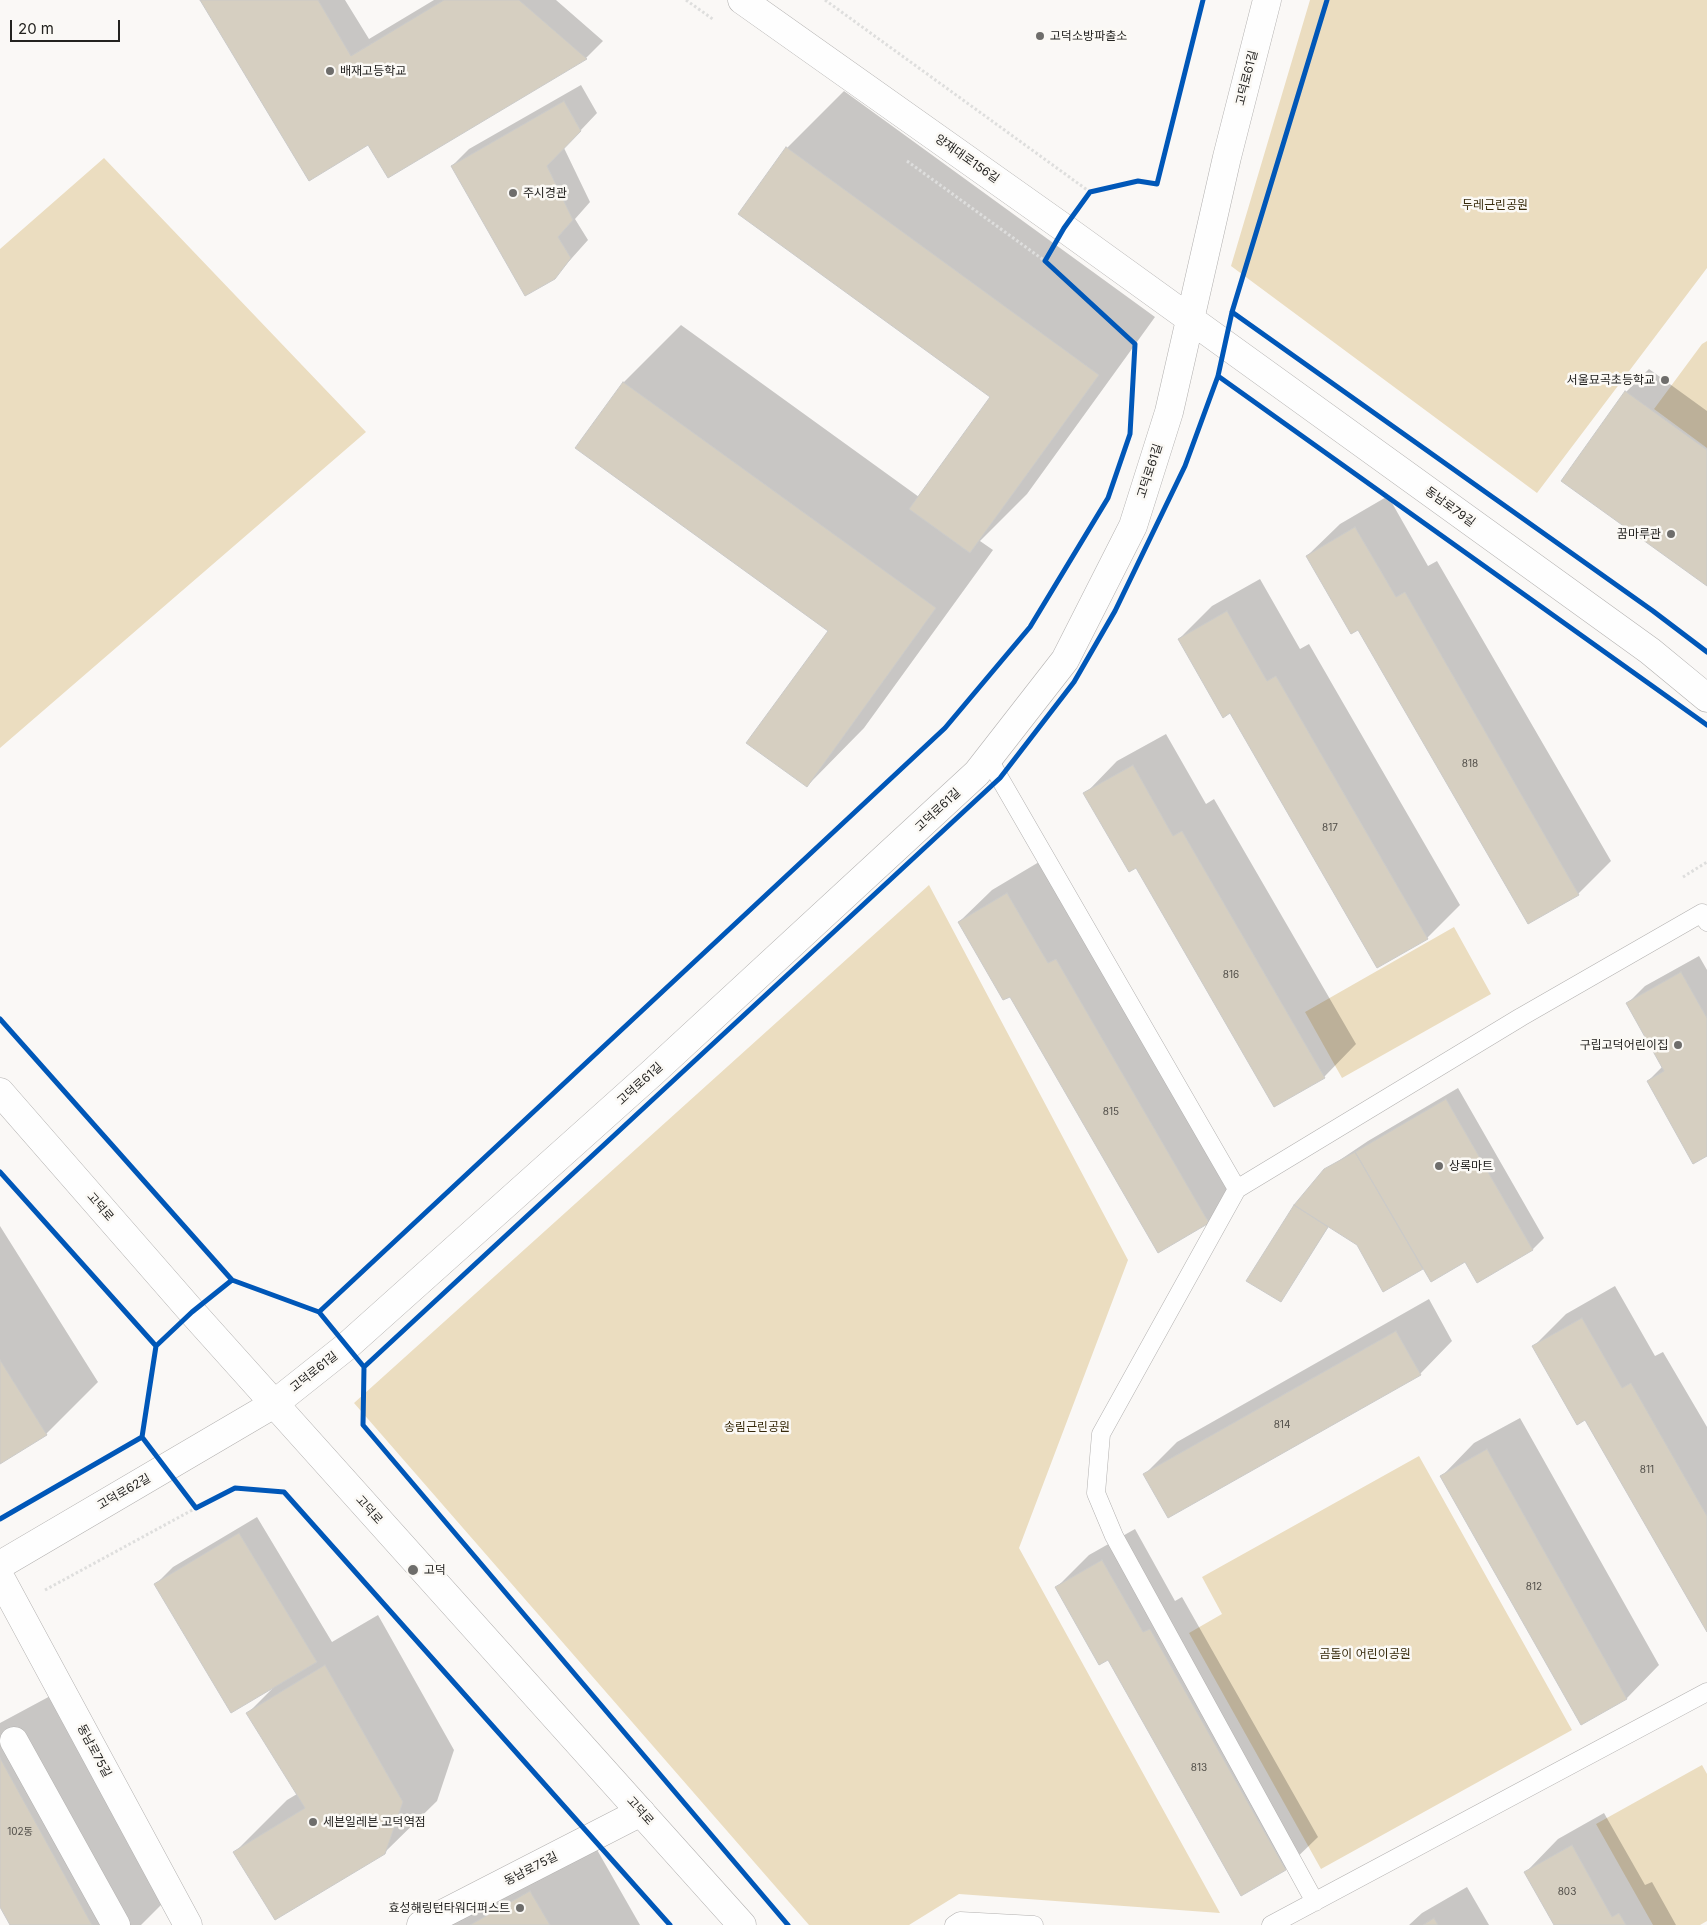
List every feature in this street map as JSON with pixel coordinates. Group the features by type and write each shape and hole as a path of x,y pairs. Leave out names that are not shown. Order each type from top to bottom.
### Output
{"street":[{"name":"양재대로156길","path":"742,0 1064,228 1189,320"},
{"name":"고덕로61길","path":"274,1404 347,1346 652,1073 857,886 977,773 1065,660 1133,526 1169,412 1227,158 1267,0"},
{"name":"동남로79길","path":"1189,320 1650,650 1707,698"},
{"name":"고덕로","path":"0,1092 274,1404 742,1925"},
{"name":"고덕로62길","path":"0,1565 274,1404"},
{"name":"동남로75길","path":"0,1577 188,1925"},
{"path":"14,1741 116,1925"},
{"name":"동남로75길","path":"421,1925 641,1812"}],"lane":[{"path":"988,758 1236,1188"},
{"path":"1315,1902 1114,1536 1096,1493 1101,1434 1236,1188 1521,1017 1702,913 1707,922"},
{"path":"1271,1925 1707,1692"},
{"path":"954,1925 960,1921 1034,1925"}],"path":[{"path":"825,0 1090,192"},
{"path":"1052,267 1045,261 1064,228 1090,192 1100,190"},
{"path":"1683,877 1707,862"},
{"path":"165,1468 196,1508"},
{"path":"16,1606 204,1504"}],"green space":[{"name":"두레근린공원","path":"1310,0 1707,0 1707,268 1537,493 1231,266"},
{"path":"104,158 366,432 0,748 0,249"},
{"path":"1707,341 1707,448 1654,409 1702,344"},
{"name":"송림근린공원","path":"929,885 1128,1260 1019,1548 1220,1913 959,1894 909,1925 809,1925 354,1403"},
{"path":"1454,927 1491,994 1342,1078 1305,1012"},
{"name":"곰돌이 어린이공원","path":"1419,1456 1572,1730 1321,1869 1189,1633 1222,1614 1202,1577"},
{"path":"1702,1765 1707,1774 1707,1921 1700,1925 1653,1925 1596,1824"}],"building":[{"name":"배재고등학교","path":"200,0 318,0 351,56 444,0 519,0 587,59 388,178 368,145 309,181"},
{"name":"주시경관","path":"564,101 581,131 547,166 573,220 558,237 571,258 555,279 525,296 451,166"},
{"path":"786,147 1099,375 970,553 909,509 990,397 738,214"},
{"path":"623,382 936,608 807,787 746,743 828,631 575,448"},
{"name":"꿈마루관","path":"1625,391 1707,450 1707,586 1561,481"},
{"path":"1355,527 1396,597 1405,592 1579,895 1528,924 1358,630 1351,634 1306,556"},
{"path":"1227,611 1267,681 1276,676 1428,939 1377,968 1230,713 1223,718 1178,639"},
{"path":"1133,765 1173,836 1182,831 1325,1078 1274,1107 1136,868 1129,872 1083,793"},
{"path":"1007,893 1048,963 1056,959 1209,1223 1158,1253 1010,997 1003,1000 958,922"},
{"name":"구립고덕어린이집","path":"1681,972 1707,1018 1707,1156 1693,1164 1647,1081 1664,1071 1626,1003"},
{"path":"1446,1099 1533,1250 1477,1283 1465,1262 1431,1282 1355,1152"},
{"path":"1355,1152 1423,1269 1383,1292 1357,1245 1294,1205 1324,1169"},
{"path":"1294,1205 1328,1227 1281,1302 1246,1281"},
{"path":"1582,1318 1622,1388 1631,1383 1707,1516 1707,1632 1585,1420 1577,1425 1532,1346"},
{"path":"1396,1331 1421,1375 1168,1518 1143,1474"},
{"path":"0,1360 47,1435 0,1464"},
{"path":"1487,1449 1627,1699 1581,1725 1440,1476"},
{"path":"239,1533 317,1662 231,1713 154,1584"},
{"path":"1102,1560 1143,1632 1150,1629 1286,1870 1241,1896 1108,1660 1099,1665 1055,1587"},
{"path":"325,1665 403,1802 385,1854 275,1920 233,1852 305,1808 246,1713"},
{"path":"0,1758 92,1925 10,1925 0,1907"},
{"path":"1572,1845 1612,1917 1619,1913 1626,1925 1554,1925 1524,1872"},
{"name":"효성해링턴타워더퍼스트","path":"530,1891 550,1925 470,1925"},
{"path":"1434,1918 1438,1925 1423,1925"}],"cycle path":[{"path":"319,1312 945,728 1030,627 1108,498 1130,434 1135,344 1045,261 1064,228 1090,192 1138,181 1157,184 1203,0"},
{"path":"364,1367 1000,778 1074,682 1115,611 1185,466 1218,376 1232,312 1327,0"},
{"path":"1232,312 1653,611 1707,652"},
{"path":"1218,376 1707,725"},
{"path":"0,1019 232,1280 319,1312 364,1367 363,1425 788,1925"},
{"path":"0,1172 156,1346 142,1437 196,1508 235,1488 284,1492 670,1925"},
{"path":"156,1346 192,1312 232,1280"},
{"path":"0,1519 142,1437"}],"place":[{"name":"고덕소방파출소","path":"1040,36"},
{"name":"배재고등학교","path":"330,71"},
{"name":"주시경관","path":"513,193"},
{"name":"서울묘곡초등학교","path":"1665,380"},
{"name":"꿈마루관","path":"1671,534"},
{"name":"구립고덕어린이집","path":"1678,1045"},
{"name":"상록마트","path":"1439,1166"},
{"name":"고덕","path":"413,1570"},
{"name":"세븐일레븐 고덕역점","path":"313,1822"},
{"name":"효성해링턴타워더퍼스트","path":"520,1908"}]}
